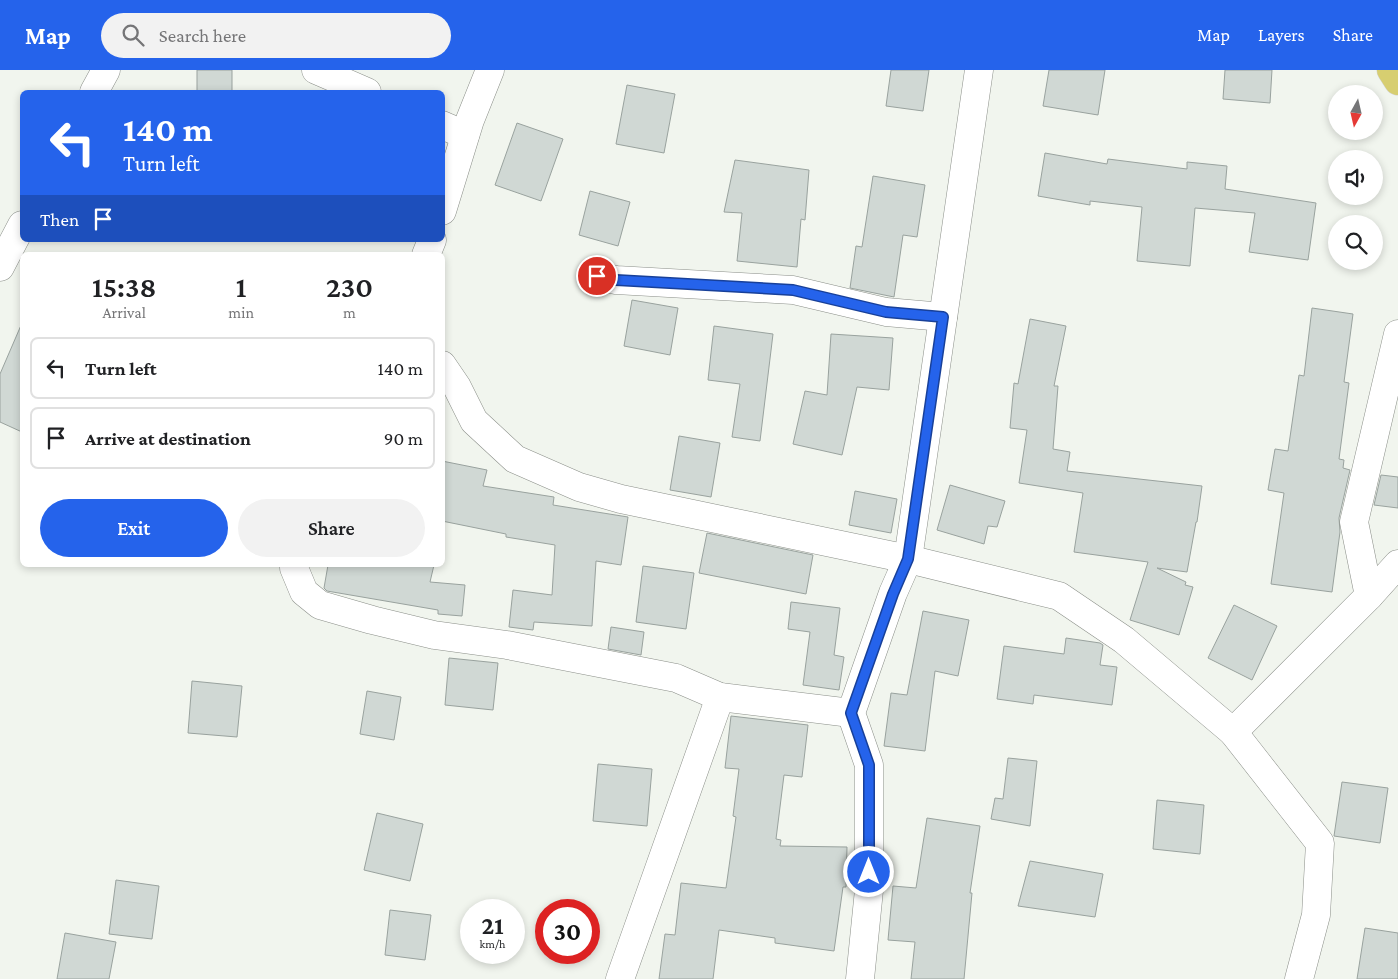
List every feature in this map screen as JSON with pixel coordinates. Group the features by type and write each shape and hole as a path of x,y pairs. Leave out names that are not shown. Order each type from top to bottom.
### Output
{"highway":[{"path":"1391,70 1398,81"}],"street":[{"path":"95,90 106,70"},
{"path":"316,70 363,90"},
{"path":"445,192 454,130 490,70"},
{"path":"860,979 869,890 869,765 851,713 893,594 908,559 979,70"},
{"path":"0,267 20,230"},
{"path":"597,276 616,280 793,290 886,312 943,317"},
{"path":"1369,596 1354,522 1398,334"},
{"path":"445,369 457,387 474,421 515,459 579,487 621,499 908,559 1059,596 1124,640 1233,732 1320,843 1316,915 1299,979"},
{"path":"1233,732 1369,596 1398,564"},
{"path":"295,567 304,592 320,605 372,620 434,635 507,645 676,678 720,697 851,713"},
{"path":"620,979 720,697"}],"building":[{"path":"197,70 232,70 232,90 197,90"},
{"path":"891,70 929,70 923,111 886,106"},
{"path":"1049,70 1105,70 1098,115 1043,106"},
{"path":"1225,70 1272,70 1270,103 1223,99"},
{"path":"627,85 675,94 664,153 616,144"},
{"path":"517,123 563,139 541,201 495,185"},
{"path":"1045,153 1107,164 1108,159 1187,169 1187,162 1227,166 1225,189 1316,203 1308,260 1249,252 1255,213 1195,208 1190,266 1137,261 1142,207 1090,201 1090,205 1038,196"},
{"path":"735,160 809,170 805,220 801,219 797,267 737,261 742,213 724,212"},
{"path":"873,176 925,185 917,237 903,235 894,297 850,288 856,246 862,247"},
{"path":"590,191 630,202 618,246 579,235"},
{"path":"632,300 678,308 670,355 624,346"},
{"path":"1312,308 1353,314 1344,382 1349,383 1339,459 1344,460 1343,468 1350,470 1339,518 1340,532 1332,592 1271,584 1284,493 1268,490 1275,449 1288,451 1299,375 1304,376"},
{"path":"1030,319 1066,326 1054,386 1058,386 1053,449 1070,452 1067,471 1202,486 1187,572 1157,568 1186,582 1185,585 1193,587 1179,635 1130,620 1148,562 1074,552 1083,493 1019,483 1027,430 1010,428 1014,383 1018,384"},
{"path":"714,326 773,334 760,441 732,437 740,384 708,380"},
{"path":"20,328 20,431 0,422 0,374"},
{"path":"831,334 893,338 889,390 857,387 842,455 793,444 805,391 827,395"},
{"path":"679,436 720,443 711,497 670,490"},
{"path":"445,462 487,470 483,486 554,497 553,505 628,517 621,565 596,561 592,626 534,622 533,630 509,627 513,590 552,595 555,545 506,537 506,534 445,522"},
{"path":"1381,475 1398,477 1398,508 1374,505"},
{"path":"950,485 1005,501 997,527 988,526 984,544 937,530"},
{"path":"855,491 897,499 891,533 849,525"},
{"path":"707,533 813,555 806,594 699,573"},
{"path":"643,566 694,573 686,629 636,622"},
{"path":"328,567 434,567 430,582 465,585 462,616 438,614 438,610 327,591 324,588"},
{"path":"791,602 840,608 834,655 844,657 839,690 803,685 810,632 788,629"},
{"path":"1234,605 1277,626 1252,680 1208,658"},
{"path":"923,611 969,620 958,676 935,671 925,751 884,746 891,693 907,695"},
{"path":"611,627 644,632 641,655 608,649"},
{"path":"1066,638 1103,645 1100,665 1117,667 1112,705 1034,695 1033,704 997,699 1004,646 1064,654"},
{"path":"449,658 498,663 493,710 445,705"},
{"path":"192,681 242,686 237,737 188,733"},
{"path":"367,691 401,697 394,740 360,734"},
{"path":"731,716 808,725 802,777 784,775 776,839 781,840 780,846 847,847 846,887 843,887 834,951 775,943 775,938 719,930 713,979 659,979 665,934 675,935 681,883 726,888 736,817 733,816 739,769 725,768"},
{"path":"1008,758 1037,761 1030,826 991,819 995,798 1003,799"},
{"path":"598,764 652,769 647,826 593,821"},
{"path":"1342,782 1388,788 1380,843 1334,836"},
{"path":"1157,800 1204,805 1200,854 1153,849"},
{"path":"377,813 423,824 410,881 364,870"},
{"path":"927,818 980,826 970,893 972,893 964,979 911,979 915,942 888,940 893,886 916,888"},
{"path":"1030,861 1103,874 1095,917 1018,906"},
{"path":"116,880 159,886 152,939 109,934"},
{"path":"390,910 431,915 425,960 385,955"},
{"path":"1365,928 1398,933 1398,979 1357,979"},
{"path":"65,933 116,942 109,979 57,979"}],"route":[{"path":"597,276 616,280 793,290 886,312 943,317 908,559 893,594 851,713 869,765 869,872"}]}
